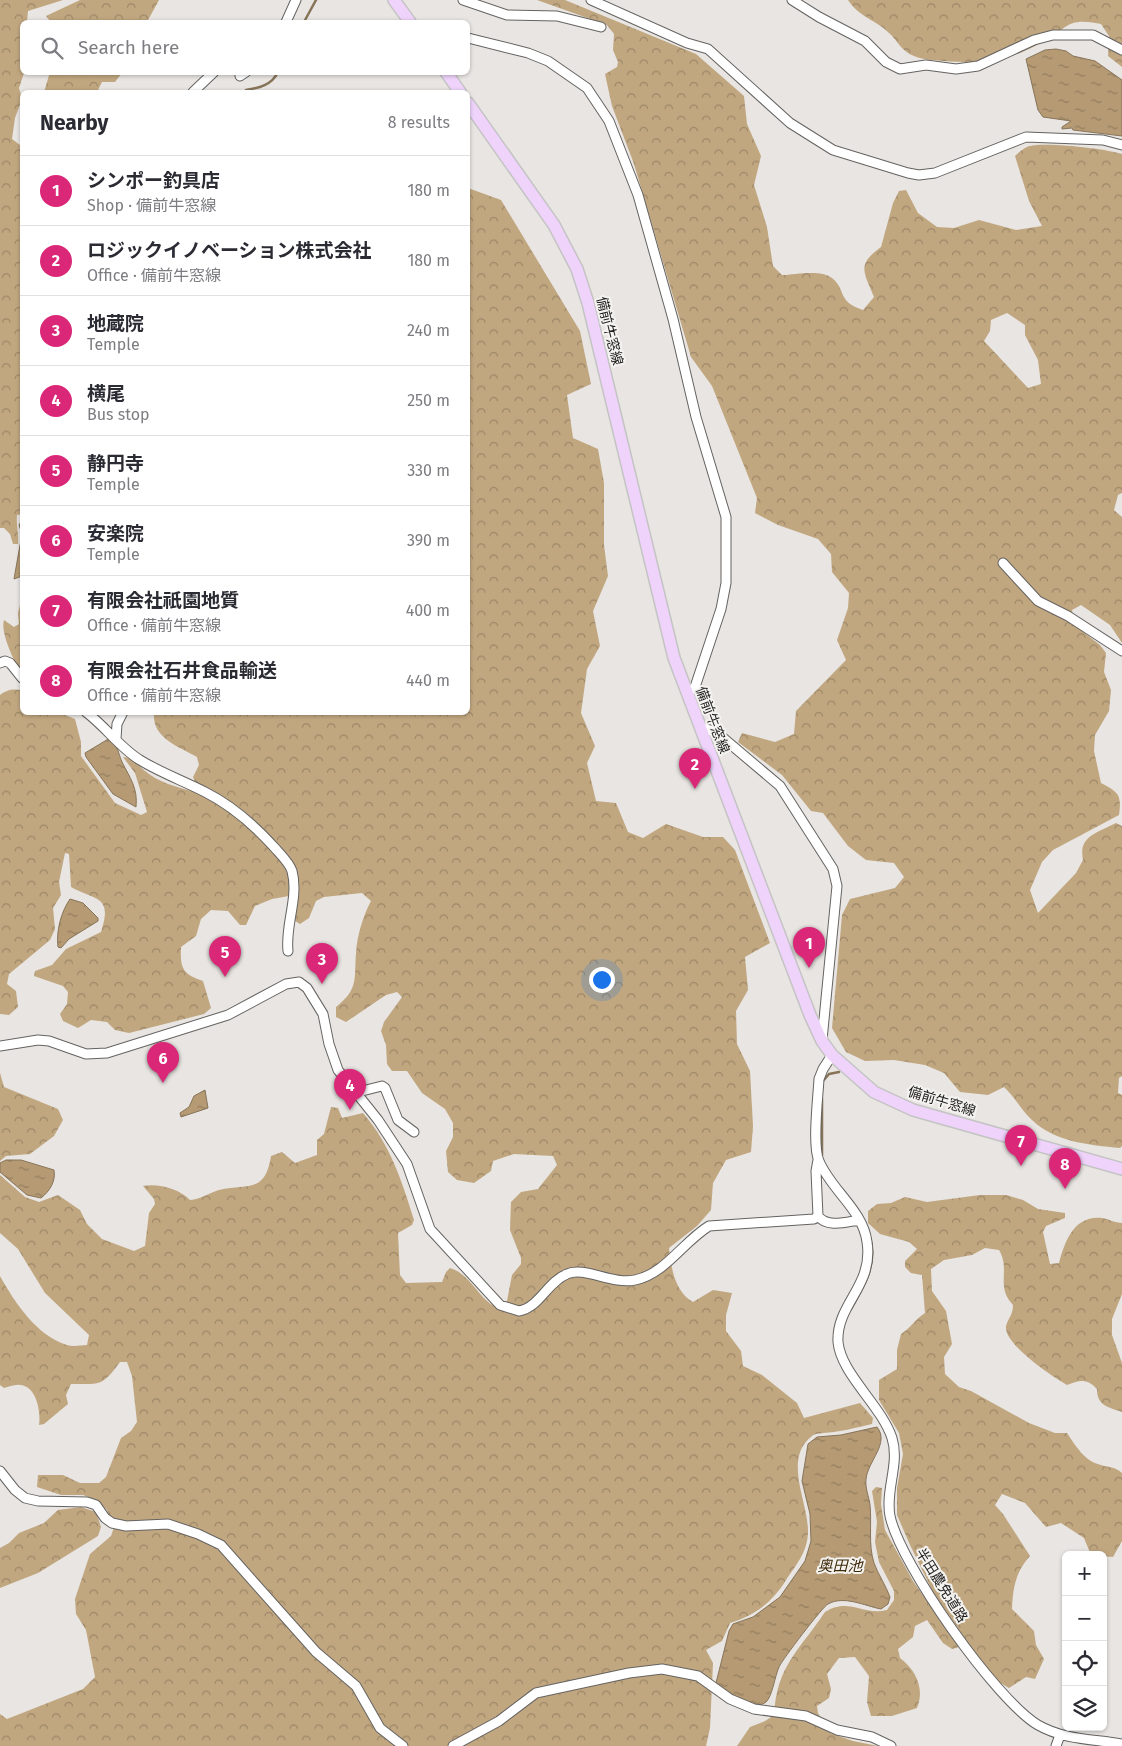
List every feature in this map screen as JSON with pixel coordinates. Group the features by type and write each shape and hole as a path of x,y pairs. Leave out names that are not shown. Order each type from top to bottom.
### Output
{"main road":[{"path":"394,0 409,20"},
{"path":"448,75 459,90"},
{"name":"備前牛窓線","path":"470,107 554,225 577,268 588,302 660,610 674,658 822,1041 832,1055 874,1092 913,1110 1122,1169"}],"street":[{"path":"287,20 296,0"},
{"path":"463,0 507,15 557,16 600,27"},
{"path":"591,0 687,43 708,49 768,105 813,139 833,150 893,169 919,175 935,173 1026,137 1103,140 1122,145"},
{"path":"792,0 819,18 865,41 886,62 900,69 926,66 956,69 978,66 1034,40 1053,36 1093,35 1122,50"},
{"path":"470,39 534,55 548,61 587,88 609,121 638,195 673,319 696,417 726,517 726,583 720,609 694,687 687,693"},
{"path":"195,90 211,75"},
{"path":"1003,563 1038,601 1056,609 1122,651"},
{"path":"0,663 4,661 10,663 20,676"},
{"path":"89,715 126,750 141,761 207,793 228,806 257,831 288,863 294,880 288,951"},
{"path":"116,739 117,724 122,715"},
{"path":"700,727 722,737 780,786 833,870 837,886 822,1041"},
{"path":"0,1046 38,1040 48,1041 86,1054 107,1053 228,1015 286,984 298,982 308,988 320,1007 338,1070 378,1120 407,1164 428,1223 437,1239 500,1305 509,1309 526,1310 566,1274 585,1273 620,1282 646,1277 658,1271 697,1234 709,1226 795,1221 818,1216"},
{"path":"832,1055 819,1079 818,1160 816,1171 818,1216 822,1221 829,1224 859,1220"},
{"path":"353,1090 362,1091 382,1086 385,1088 398,1120 414,1132"},
{"name":"半田農免道路","path":"818,1160 859,1220 868,1244 866,1272 843,1315 838,1329 838,1345 843,1362 873,1402 893,1441 894,1468 888,1502 894,1530 920,1582 985,1672 1019,1710 1038,1725 1060,1735 1122,1744"},
{"path":"0,1471 15,1490 25,1498 38,1501 86,1502 96,1505 105,1518 112,1523 126,1526 168,1524 198,1534 221,1545 316,1652 356,1686 380,1728 403,1746"},
{"path":"453,1746 499,1721 536,1693 555,1687 629,1673 662,1669 698,1676 730,1699 754,1709 806,1716 837,1730 872,1737 892,1746"},
{"path":"1056,1746 1060,1735"}],"green space":[{"path":"0,0 63,0 28,11 27,20 20,20 20,75 23,75 19,88 20,104 15,118 12,139 20,145 20,514 17,515 18,544 13,544 10,534 4,528 0,528"},
{"path":"80,0 159,0 148,20 49,20 46,16"},
{"path":"537,0 565,0 696,54 744,96 747,124 761,156 754,185 767,227 773,266 782,275 814,273 827,275 837,282 849,303 863,310 874,297 865,275 865,264 873,253 881,247 893,203 899,191 906,190 918,213 937,227 954,228 979,220 1016,230 1042,226 1029,201 1016,155 1027,147 1035,145 1089,148 1122,154 1122,493 1118,495 1114,510 1122,517 1122,643 1110,625 1081,605 1072,610 1074,625 1100,645 1106,653 1104,672 1111,690 1109,711 1095,735 1094,751 1101,783 1118,794 1120,802 1119,815 1053,850 1042,862 1030,890 1038,913 1076,873 1083,860 1082,852 1086,840 1090,836 1116,823 1122,826 1122,1076 1119,1078 1118,1093 1122,1095 1122,1146 1120,1148 1085,1144 1051,1133 1032,1120 1004,1087 988,1095 960,1092 944,1073 925,1065 894,1060 865,1061 846,1052 832,1028 842,915 850,899 895,888 904,877 894,863 866,860 848,846 823,813 811,811 782,775 738,742 742,733 775,742 794,734 796,711 846,660 837,640 848,608 849,593 832,572 831,554 818,539 778,525 755,513 757,498 712,386 691,357 634,164 612,106 605,74 617,67 618,62 613,50 614,34 607,25","holes":["1007,313 1025,325 1025,335 1038,360 1041,384 1028,388 984,341 990,331 991,320"]},
{"path":"848,0 1122,0 1122,67 1108,56 1109,36 1101,24 1090,22 1069,25 1030,49 1006,58 983,62 928,60 914,56 903,49 889,33 852,6"},
{"path":"49,75 120,75 115,82 102,82 98,90 45,90"},
{"path":"470,189 501,200 580,331 591,384 567,395 573,438 598,449 604,483 604,545 608,576 593,611 600,646 587,669 581,713 595,746 587,763 596,801 616,803 628,832 643,838 666,824 703,837 723,837 735,850 770,943 745,957 748,990 736,1011 737,1044 750,1071 753,1126 751,1152 726,1160 713,1183 711,1210 697,1226 669,1248 675,1279 682,1292 693,1302 713,1290 732,1293 726,1315 726,1331 741,1351 743,1366 762,1375 797,1403 804,1418 860,1403 873,1418 872,1424 841,1431 815,1434 803,1446 799,1457 798,1469 807,1521 806,1547 781,1588 769,1602 755,1612 730,1623 722,1641 706,1650 713,1663 710,1728 706,1746 0,1746 0,1714 7,1719 83,1689 95,1677 86,1630 76,1614 75,1599 90,1554 111,1536 114,1527 107,1510 98,1501 83,1495 61,1495 37,1487 38,1475 63,1475 80,1483 99,1483 106,1477 121,1438 131,1431 137,1422 132,1376 127,1362 120,1362 109,1376 95,1384 71,1384 66,1395 68,1404 44,1424 39,1425 37,1401 30,1390 20,1385 4,1388 0,1385 0,1276 28,1317 56,1341 72,1346 87,1345 89,1335 45,1293 18,1249 0,1233 0,1175 25,1197 39,1202 58,1195 80,1210 87,1224 102,1239 134,1251 145,1246 149,1213 155,1204 154,1199 143,1186 155,1185 168,1188 181,1193 190,1200 219,1190 254,1185 260,1182 264,1176 271,1156 282,1152 295,1163 317,1155 317,1140 324,1134 331,1107 338,1108 342,1118 363,1113 388,1150 400,1177 414,1220 412,1225 398,1233 400,1275 406,1283 442,1282 450,1268 463,1275 494,1306 507,1301 512,1275 521,1264 521,1258 510,1230 511,1202 521,1192 538,1189 557,1165 553,1156 514,1154 493,1161 491,1171 474,1183 457,1180 448,1172 446,1151 453,1137 453,1123 445,1109 422,1093 407,1071 392,1071 387,1064 386,1045 381,1031 384,1022 402,997 397,992 386,995 346,1022 336,1017 336,1007 349,995 354,983 358,940 363,920 371,901 362,893 324,897 316,901 309,918 300,924 295,921 296,901 289,896 272,899 255,906 246,925 240,925 228,911 211,910 201,919 196,936 181,947 181,961 187,973 203,981 211,1008 204,1014 129,1033 115,1030 107,1022 91,1020 78,1028 63,1021 60,1014 67,1004 68,992 63,986 34,976 35,971 52,965 66,949 101,932 105,911 103,905 95,898 71,887 69,854 65,853 59,882 61,895 53,908 55,929 50,940 9,974 7,984 16,991 18,1007 9,1015 0,1014 0,695 11,690 20,690 20,715 65,715 75,719 81,742 81,756 115,803 141,815 147,812 135,773 123,757 132,760 150,775 161,781 192,791 196,784 193,777 199,765 197,757 168,740 157,729 154,715 470,715"},
{"path":"20,605 20,671 8,647 3,625 4,620 14,627 19,624 18,613"},
{"path":"0,1073 4,1087 58,1109 63,1120 54,1136 30,1154 6,1156 0,1161"},
{"path":"980,1195 1006,1195 1023,1200 1038,1209 1065,1213 1065,1218 1046,1226 1043,1232 1050,1264 1059,1263 1064,1246 1072,1231 1084,1221 1092,1218 1102,1218 1122,1223 1122,1294 1112,1319 1112,1335 1122,1363 1122,1412 1104,1405 1099,1399 1097,1389 1090,1383 1079,1381 1067,1385 1041,1368 1012,1342 1007,1333 1006,1326 1013,1305 1005,1291 1004,1264 999,1250 985,1248 972,1255 944,1260 931,1269 932,1291 946,1311 952,1344 944,1357 945,1374 959,1387 971,1391 1029,1423 1055,1433 1067,1433 1085,1457 1095,1463 1114,1468 1122,1473 1122,1541 1113,1557 1107,1556 1107,1551 1089,1551 1084,1538 1061,1523 1046,1527 1025,1503 1002,1494 995,1505 1003,1514 1030,1556 1018,1575 1013,1594 1012,1609 1034,1631 1036,1645 1044,1659 1035,1679 1026,1677 1009,1688 992,1678 933,1592 897,1515 897,1488 903,1454 899,1433 879,1400 879,1380 897,1369 897,1350 901,1334 925,1313 922,1275 911,1273 905,1267 905,1261 917,1249 909,1242 880,1234 868,1223 868,1211 877,1204 891,1203 905,1197 927,1202"},
{"path":"876,1487 882,1488 881,1504 885,1530 913,1581 959,1647 952,1649 943,1643 927,1620 915,1626 913,1637 898,1649 900,1658 911,1668 918,1680 919,1701 917,1708 892,1716 871,1716 867,1702 869,1676 855,1657 839,1658 827,1674 831,1689 829,1698 817,1706 818,1713 830,1733 853,1741 878,1746 737,1746 750,1727 774,1715 776,1698 785,1671 791,1659 825,1612 842,1606 870,1611 887,1610 894,1600 894,1591 879,1562 875,1542 877,1522 872,1491"},
{"path":"81,1507 96,1512 101,1527 98,1536 38,1573 0,1588 0,1548 9,1543 19,1533 44,1523 58,1510"}],"water":[{"path":"1056,49 1066,51 1073,56 1095,61 1122,80 1122,136 1073,130 1072,128 1062,129 1071,121 1043,117 1038,110 1026,59 1045,50"},
{"path":"20,545 20,577 14,579"},
{"path":"110,738 116,746 133,783 136,794 136,807 113,794 86,757 85,753"},
{"path":"70,899 83,903 98,918 98,921 69,939 61,948 58,947 60,922"},
{"path":"205,1090 208,1108 181,1117 180,1113 189,1107 194,1096"},
{"path":"6,1160 21,1160 54,1170 54,1178 50,1189 41,1198 27,1195 0,1172 0,1163"},
{"name":"奥田池","path":"877,1427 881,1439 880,1446 868,1472 866,1482 870,1505 872,1556 890,1597 888,1604 881,1609 848,1601 828,1604 811,1623 782,1662 766,1702 754,1705 739,1701 716,1683 729,1631 733,1624 753,1617 780,1597 805,1561 811,1541 810,1514 802,1481 808,1444 817,1437 841,1435"}],"waterway":[{"path":"305,20 316,0"},
{"path":"246,90 269,83 276,75"},
{"path":"823,1081 829,1074 839,1072"},
{"path":"822,1099 822,1155"},
{"path":"851,1309 869,1273 872,1254 869,1234"}],"place":[{"name":"ロジックイノベーション株式会社","path":"695,789"},
{"name":"シンポー釣具店","path":"809,968"},
{"name":"静円寺","path":"225,977"},
{"name":"地蔵院","path":"322,984"},
{"name":"安楽院","path":"163,1083"},
{"name":"横尾","path":"350,1110"},
{"name":"有限会社祇園地質","path":"1021,1166"},
{"name":"有限会社石井食品輸送","path":"1065,1189"}]}
